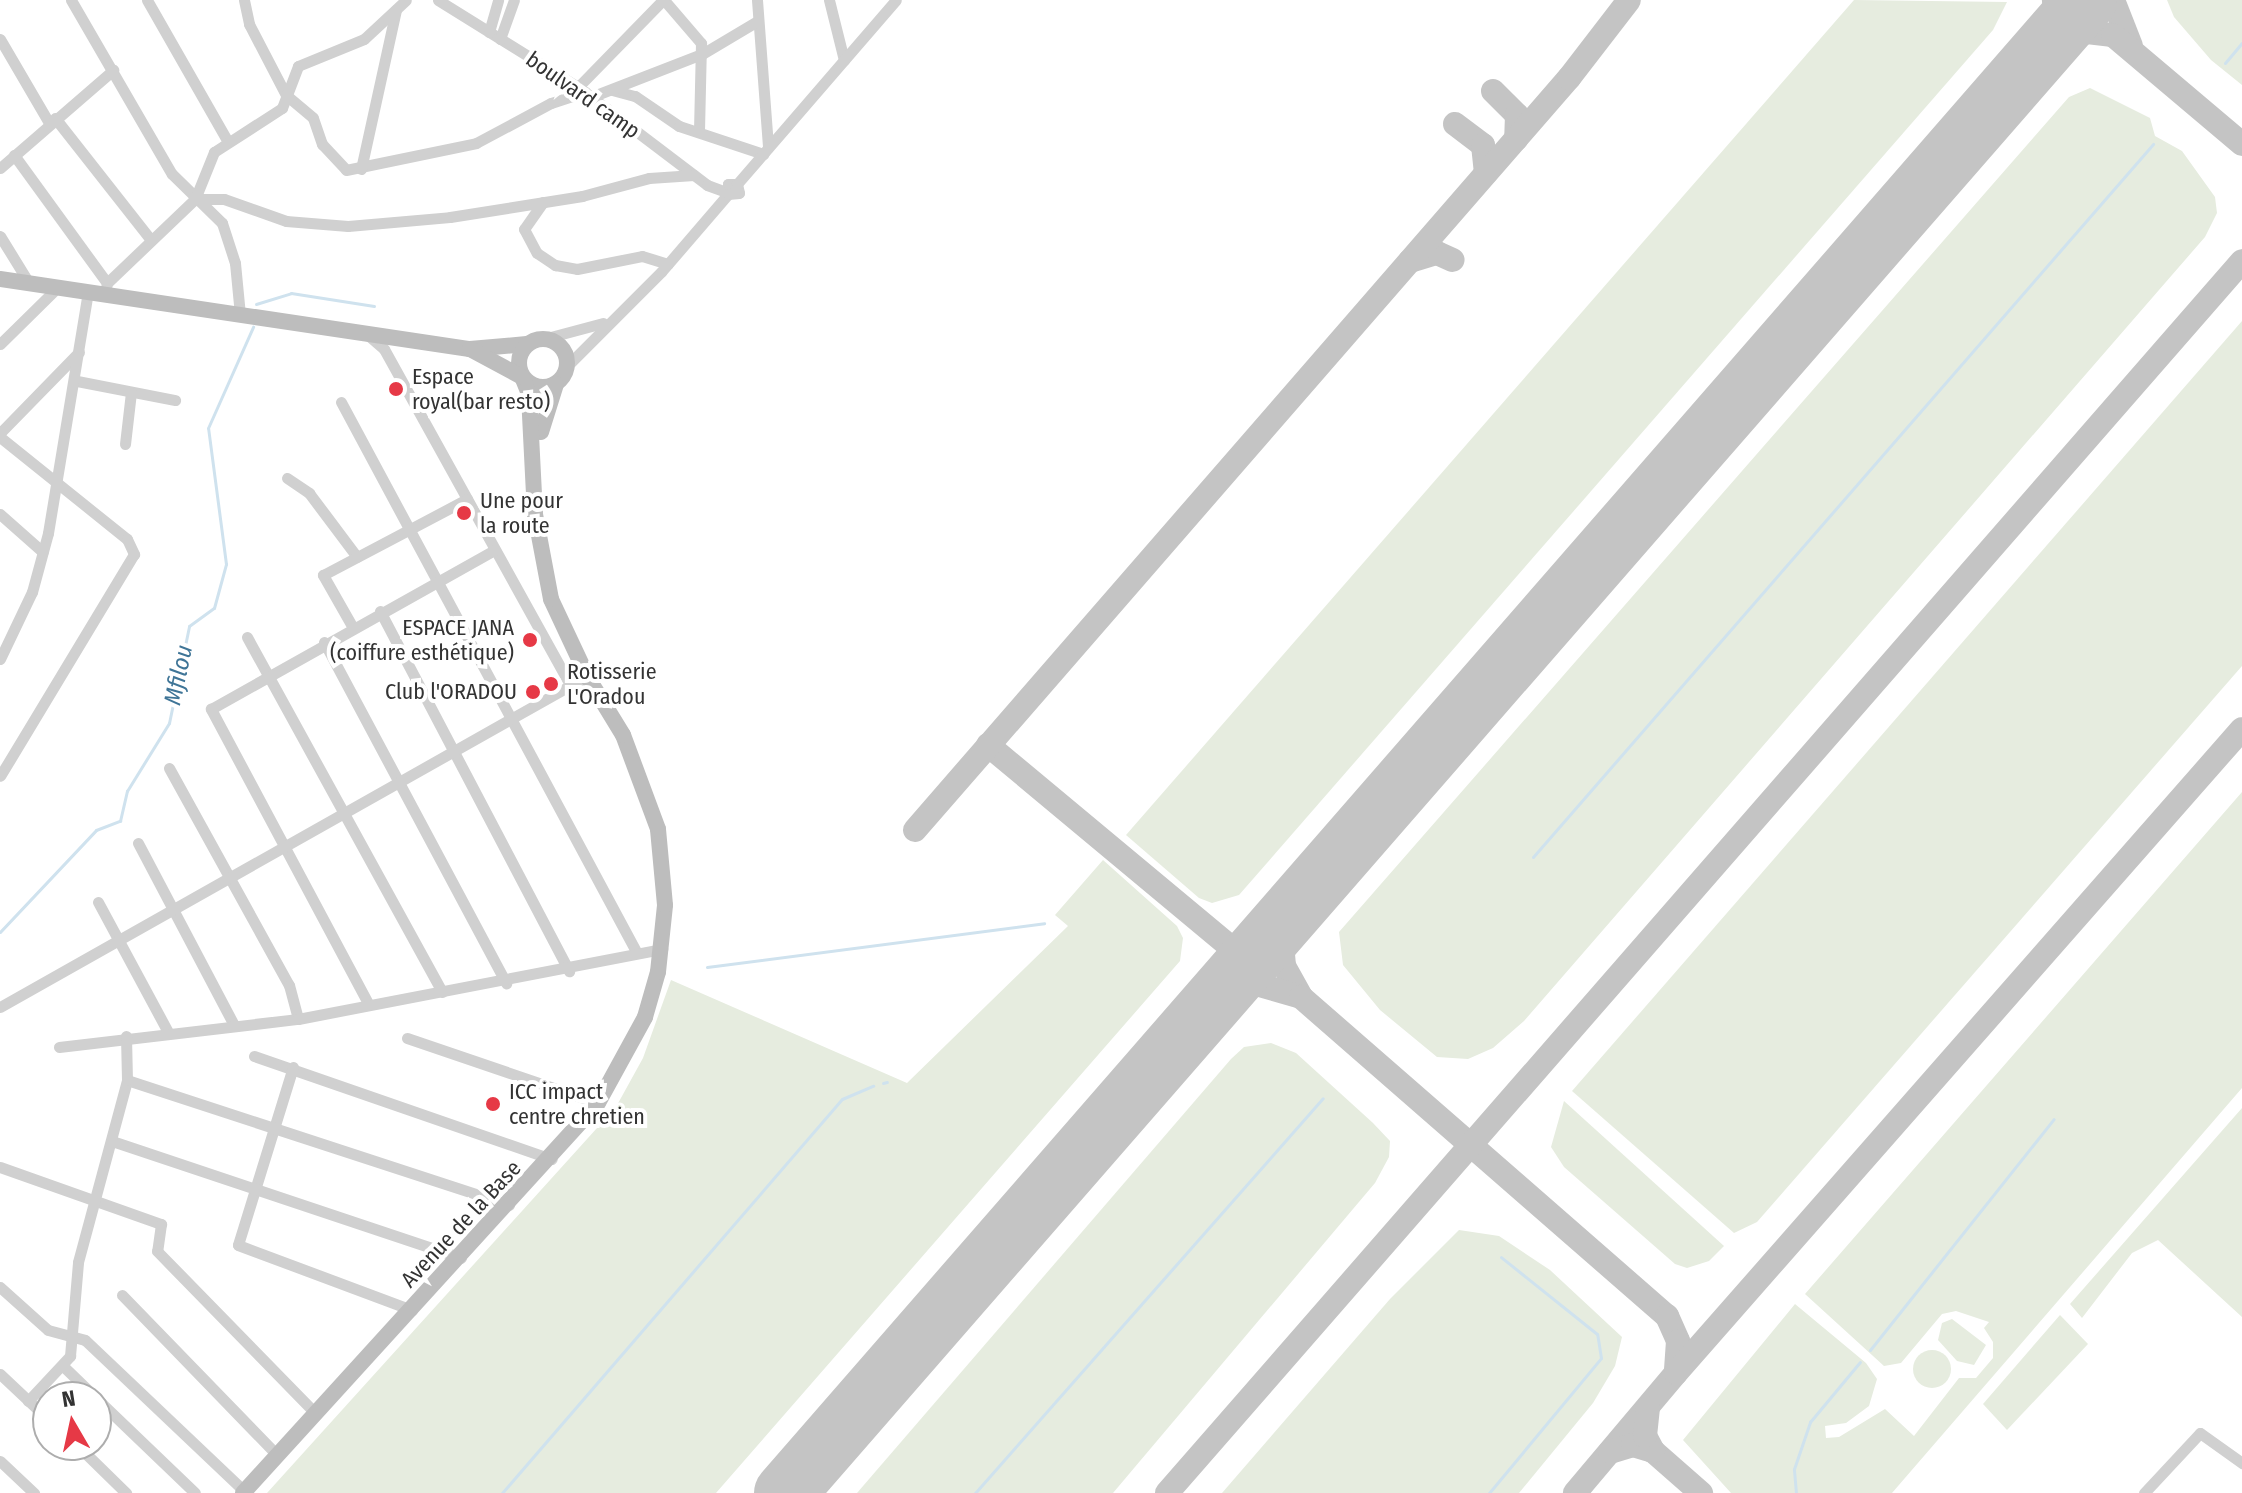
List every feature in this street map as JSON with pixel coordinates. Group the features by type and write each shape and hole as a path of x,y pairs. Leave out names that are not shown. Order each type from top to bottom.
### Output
{"main road":[{"path":"0,279 57,288 100,290 240,315 470,349 535,341 564,350 567,366 556,384 541,388 470,349"},
{"path":"522,377 518,363 535,341"},
{"name":"Avenue de la Base","path":"243,1492 552,1159 598,1103 645,1017 662,949 663,866 651,803 623,735 587,676 551,599 540,554 535,417 522,377"},
{"name":"Avenue de la Base","path":"536,453 556,384"}],"street":[{"path":"71,0 172,174 222,223 235,263 240,315"},
{"path":"147,0 228,142"},
{"path":"244,0 249,24 286,95 313,118 322,144 346,170 476,143 551,103 585,92 611,89 702,54 756,22"},
{"path":"0,659 43,552 59,486 79,352 100,290 195,199 214,152 282,108 298,66 364,39 406,0"},
{"name":"boulvard camp","path":"438,0 585,92 694,175 727,193"},
{"path":"489,32 498,0"},
{"path":"500,39 514,0"},
{"path":"585,92 664,0 687,20 702,54 699,132"},
{"path":"757,0 765,151"},
{"path":"829,0 844,60"},
{"path":"567,366 668,264 727,193 739,193 737,184 896,0"},
{"path":"361,169 396,10"},
{"path":"0,39 52,120 151,240"},
{"path":"7,161 113,70"},
{"path":"611,89 699,132 765,151"},
{"path":"0,150 100,290"},
{"path":"195,199 237,201 286,221 334,227 543,202 649,178 694,175"},
{"path":"543,202 524,229 537,253 555,265 577,269 642,256 668,264"},
{"path":"0,236 29,283"},
{"path":"0,344 57,288"},
{"path":"535,341 615,318"},
{"path":"368,335 384,349 570,684"},
{"path":"0,776 133,561 131,543 0,435 79,352"},
{"path":"77,381 175,400"},
{"path":"125,444 131,392"},
{"path":"341,402 637,953"},
{"path":"287,478 309,493 357,557"},
{"path":"352,626 323,575 467,499"},
{"path":"0,514 43,552"},
{"path":"369,1005 211,712 324,642 494,550"},
{"path":"380,611 456,747 569,971"},
{"path":"247,637 442,992"},
{"path":"324,642 506,983"},
{"path":"0,1007 116,938 587,676"},
{"path":"169,768 289,985 298,1019"},
{"path":"138,843 234,1025"},
{"path":"98,902 168,1032"},
{"path":"59,1047 126,1036 298,1019 569,971 662,949"},
{"path":"28,1401 63,1366 71,1340 69,1312 94,1202 127,1080 126,1036"},
{"path":"407,1038 598,1103"},
{"path":"254,1056 552,1159"},
{"path":"293,1067 278,1127 238,1231 244,1250 412,1310"},
{"path":"127,1080 509,1205"},
{"path":"112,1141 257,1187 461,1258"},
{"path":"0,1167 161,1224 157,1251 316,1414"},
{"path":"0,1287 48,1330 71,1340 85,1340 243,1492"},
{"path":"122,1295 277,1455"},
{"path":"63,1366 78,1381"},
{"path":"0,1374 32,1405"},
{"path":"112,1414 195,1493"},
{"path":"2144,1493 2200,1433 2242,1463"},
{"path":"0,1461 34,1493"},
{"path":"93,1461 126,1493"}],"shaded area":[{"path":"1854,0 2007,2 1993,30 1239,895 1212,903 1199,898 1126,835"},
{"path":"2167,0 2242,0 2242,85 2211,60 2174,17"},
{"path":"2090,88 2150,118 2155,136 2182,151 2215,197 2217,213 2205,237 1524,1021 1493,1048 1468,1059 1437,1057 1380,1010 1343,965 1339,932 2069,97"},
{"path":"2242,321 2242,666 1757,1222 1734,1233 1572,1091"},
{"path":"2242,792 2242,1088 1892,1493 1731,1493 1683,1440 1795,1304 1866,1363 1877,1379 1869,1406 1846,1423 1825,1426 1826,1438 1839,1437 1885,1409 1914,1436 1959,1378 1976,1378 1993,1358 1993,1342 1984,1328 1989,1322 1956,1311 1942,1314 1901,1363 1884,1366 1805,1294"},
{"path":"1103,860 1177,926 1183,938 1180,961 716,1493 267,1493 616,1107 643,1058 671,980 907,1083 1068,926 1055,915"},
{"path":"1271,1043 1296,1053 1373,1123 1390,1141 1389,1157 1375,1183 1113,1493 857,1493 1231,1059 1244,1047"},
{"path":"1564,1101 1724,1246 1709,1261 1687,1268 1675,1264 1564,1167 1551,1147"},
{"path":"2242,1108 2242,1317 2158,1240 2132,1253 2082,1318 2070,1304"},
{"path":"1459,1230 1499,1236 1550,1270 1622,1337 1615,1366 1593,1403 1519,1493 1222,1493 1390,1299"},
{"path":"2060,1315 2088,1344 2007,1430 1983,1404"},
{"path":"1952,1319 1986,1345 1974,1365 1957,1361 1938,1340 1942,1323"},
{"path":"1932,1350 1946,1355 1951,1369 1946,1383 1932,1388 1918,1383 1913,1369 1918,1355"}],"waterway":[{"path":"2225,63 2242,43"},
{"path":"1533,857 2153,144"},
{"name":"Mfilou","path":"256,304 291,293 374,306"},
{"name":"Mfilou","path":"0,932 96,830 120,821 127,791 169,723 189,626 214,608 226,564 208,428 253,327"},
{"path":"707,967 1044,923"},
{"path":"883,1083 887,1082"},
{"path":"502,1493 842,1099 873,1086"},
{"path":"975,1493 1323,1098"},
{"path":"1870,1350 2054,1119"},
{"path":"1489,1493 1601,1358 1597,1334 1501,1257"},
{"path":"1796,1493 1794,1469 1810,1422 1860,1362"}],"taxiway":[{"path":"915,830 1569,78 1629,0"},
{"path":"2047,45 2056,24 2054,0"},
{"path":"2113,0 2131,46"},
{"path":"2047,45 2087,32 2113,35 2242,144"},
{"path":"1493,91 1517,115 1516,139"},
{"path":"1455,124 1483,145 1486,173"},
{"path":"1410,261 1437,253 1453,260"},
{"path":"1167,1493 2242,261"},
{"path":"1676,1373 2242,729"},
{"path":"988,745 1248,962"},
{"path":"1299,903 1282,943 1284,966 1301,997"},
{"path":"1215,999 1256,984 1301,997 1667,1316 1678,1341 1676,1373 1575,1493"},
{"path":"1610,1452 1633,1445 1653,1451 1645,1436 1648,1408"},
{"path":"1653,1451 1701,1493"}],"runway":[{"path":"785,1493 2086,0"}],"place":[{"name":"Espace royal(bar resto)","path":"396,389"},
{"name":"Une pour la route","path":"464,513"},
{"name":"ESPACE JANA (coiffure esthétique)","path":"530,640"},
{"name":"Rotisserie L'Oradou","path":"551,684"},
{"name":"Club l'ORADOU","path":"533,692"},
{"name":"ICC impact centre chretien","path":"493,1104"}]}
